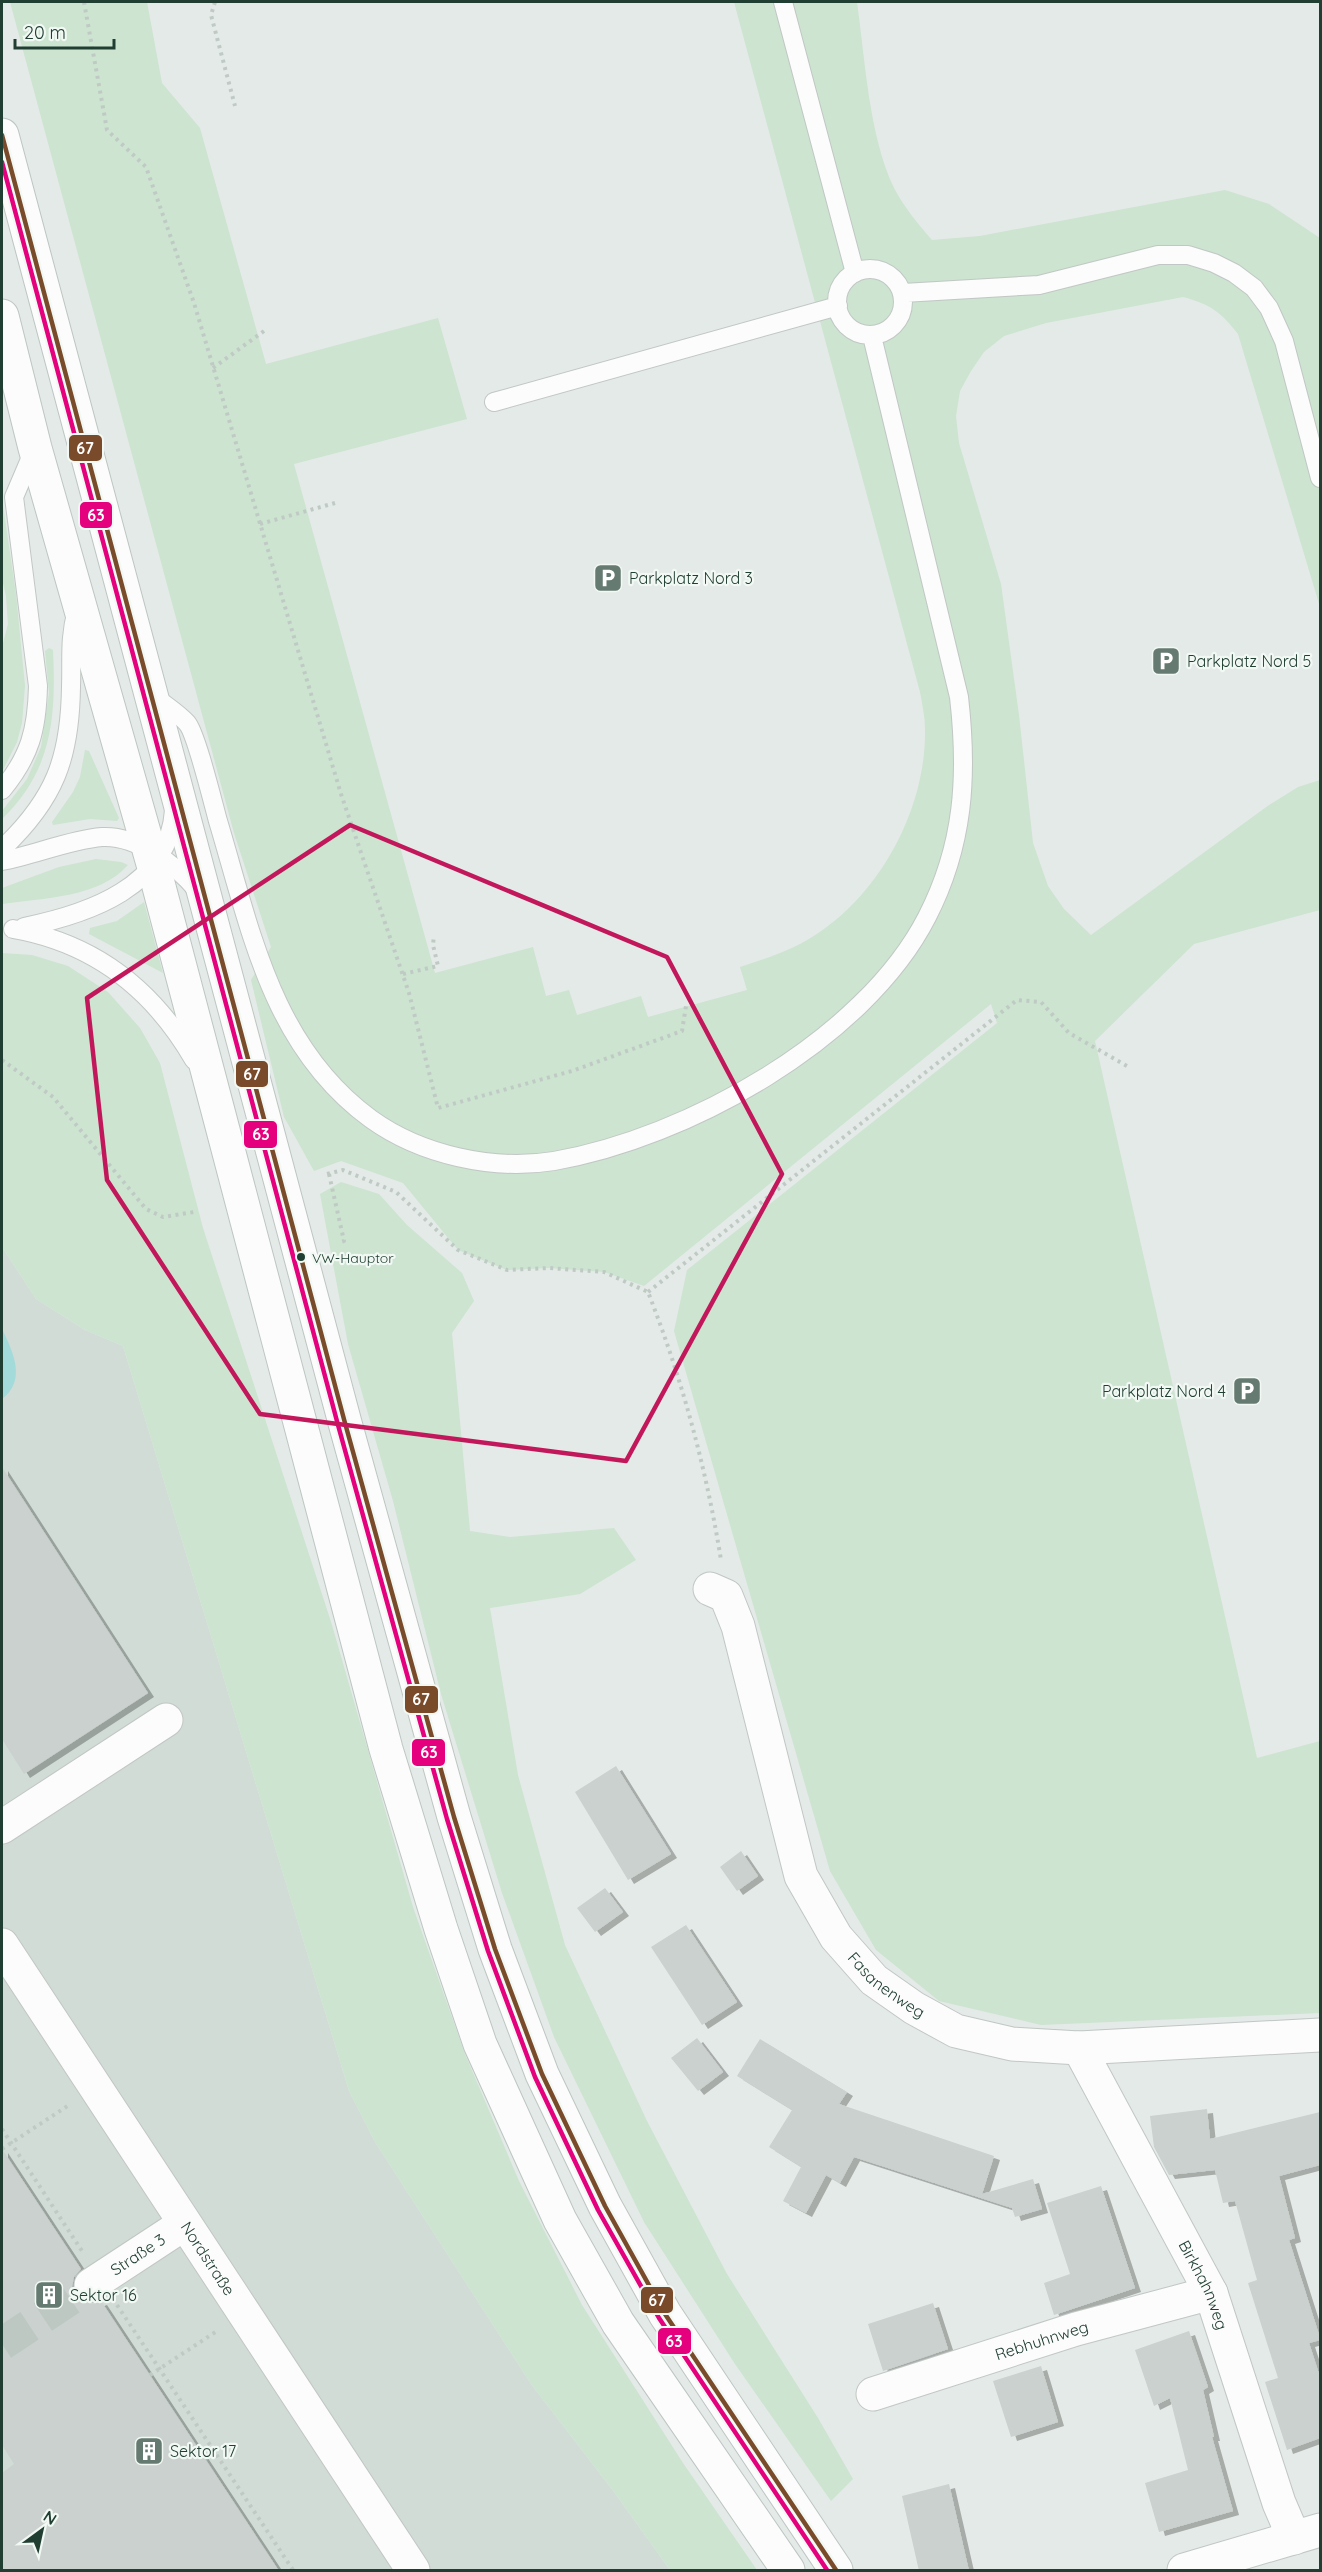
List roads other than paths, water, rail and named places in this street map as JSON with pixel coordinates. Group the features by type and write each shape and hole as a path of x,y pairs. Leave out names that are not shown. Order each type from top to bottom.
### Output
{"main road":[{"path":"2,135 342,1412 454,1817 495,1949 542,2074 605,2206 664,2314 836,2571"},
{"path":"2,316 35,448 153,857 211,1089 325,1511 386,1749 441,1929 480,2044 560,2220 618,2323 788,2571"},
{"name":"Fasanenweg","path":"718,1593 738,1626 801,1876 836,1937 874,1980 914,2008 956,2031 1012,2044 1079,2048 1320,2035"},
{"path":"2,1827 166,1720"},
{"name":"Nordstraße","path":"2,1945 413,2571"},
{"name":"Birkhahnweg","path":"1079,2048 1211,2293 1279,2503 1307,2534"},
{"name":"Straße 3","path":"96,2282 184,2224"},
{"name":"Rebhuhnweg","path":"873,2394 1076,2329 1211,2293"},
{"path":"1184,2571 1307,2534"}],"lane":[{"path":"783,2 855,273"},
{"path":"903,293 1039,285 1158,255 1188,255 1214,263 1234,273 1254,288 1269,308 1284,341 1320,478"},
{"path":"872,268 884,272 895,279 903,293 904,303 897,321 882,334 872,336 857,333 846,325 839,314 837,306 840,288 847,278 855,273 872,268"},
{"path":"494,402 837,306"},
{"path":"151,693 189,725 268,984 285,1019 308,1056 335,1089 370,1118 392,1132 461,1159 506,1164 552,1161 613,1147 672,1125 734,1095 793,1060 847,1016 897,964 927,918 944,878 957,835 964,765 964,743 958,697 872,336"},
{"path":"2,790 20,769 32,738 38,713 38,686 14,497 35,448"},
{"path":"2,849 20,832 38,808 60,771 68,743 71,710 70,634 79,602"},
{"path":"7,930 73,915 112,900 137,881 173,825 176,785"},
{"path":"2,861 83,840 104,837 129,842 179,871 197,889 210,913"},
{"path":"7,930 42,934 80,948 121,974 149,999 179,1034 211,1089"}],"water":[{"path":"2,1329 13,1356 16,1375 10,1391 2,1399"}],"tunnel":[{"path":"2,2344 91,2285"}],"place":[{"name":"Parkplatz Nord 3","path":"608,578"},
{"name":"Parkplatz Nord 5","path":"1166,661"},
{"name":"VW-Hauptor","path":"301,1257"},
{"name":"Parkplatz Nord 4","path":"1247,1391"},
{"name":"Sektor 16","path":"49,2295"},
{"name":"Sektor 17","path":"149,2451"}]}
